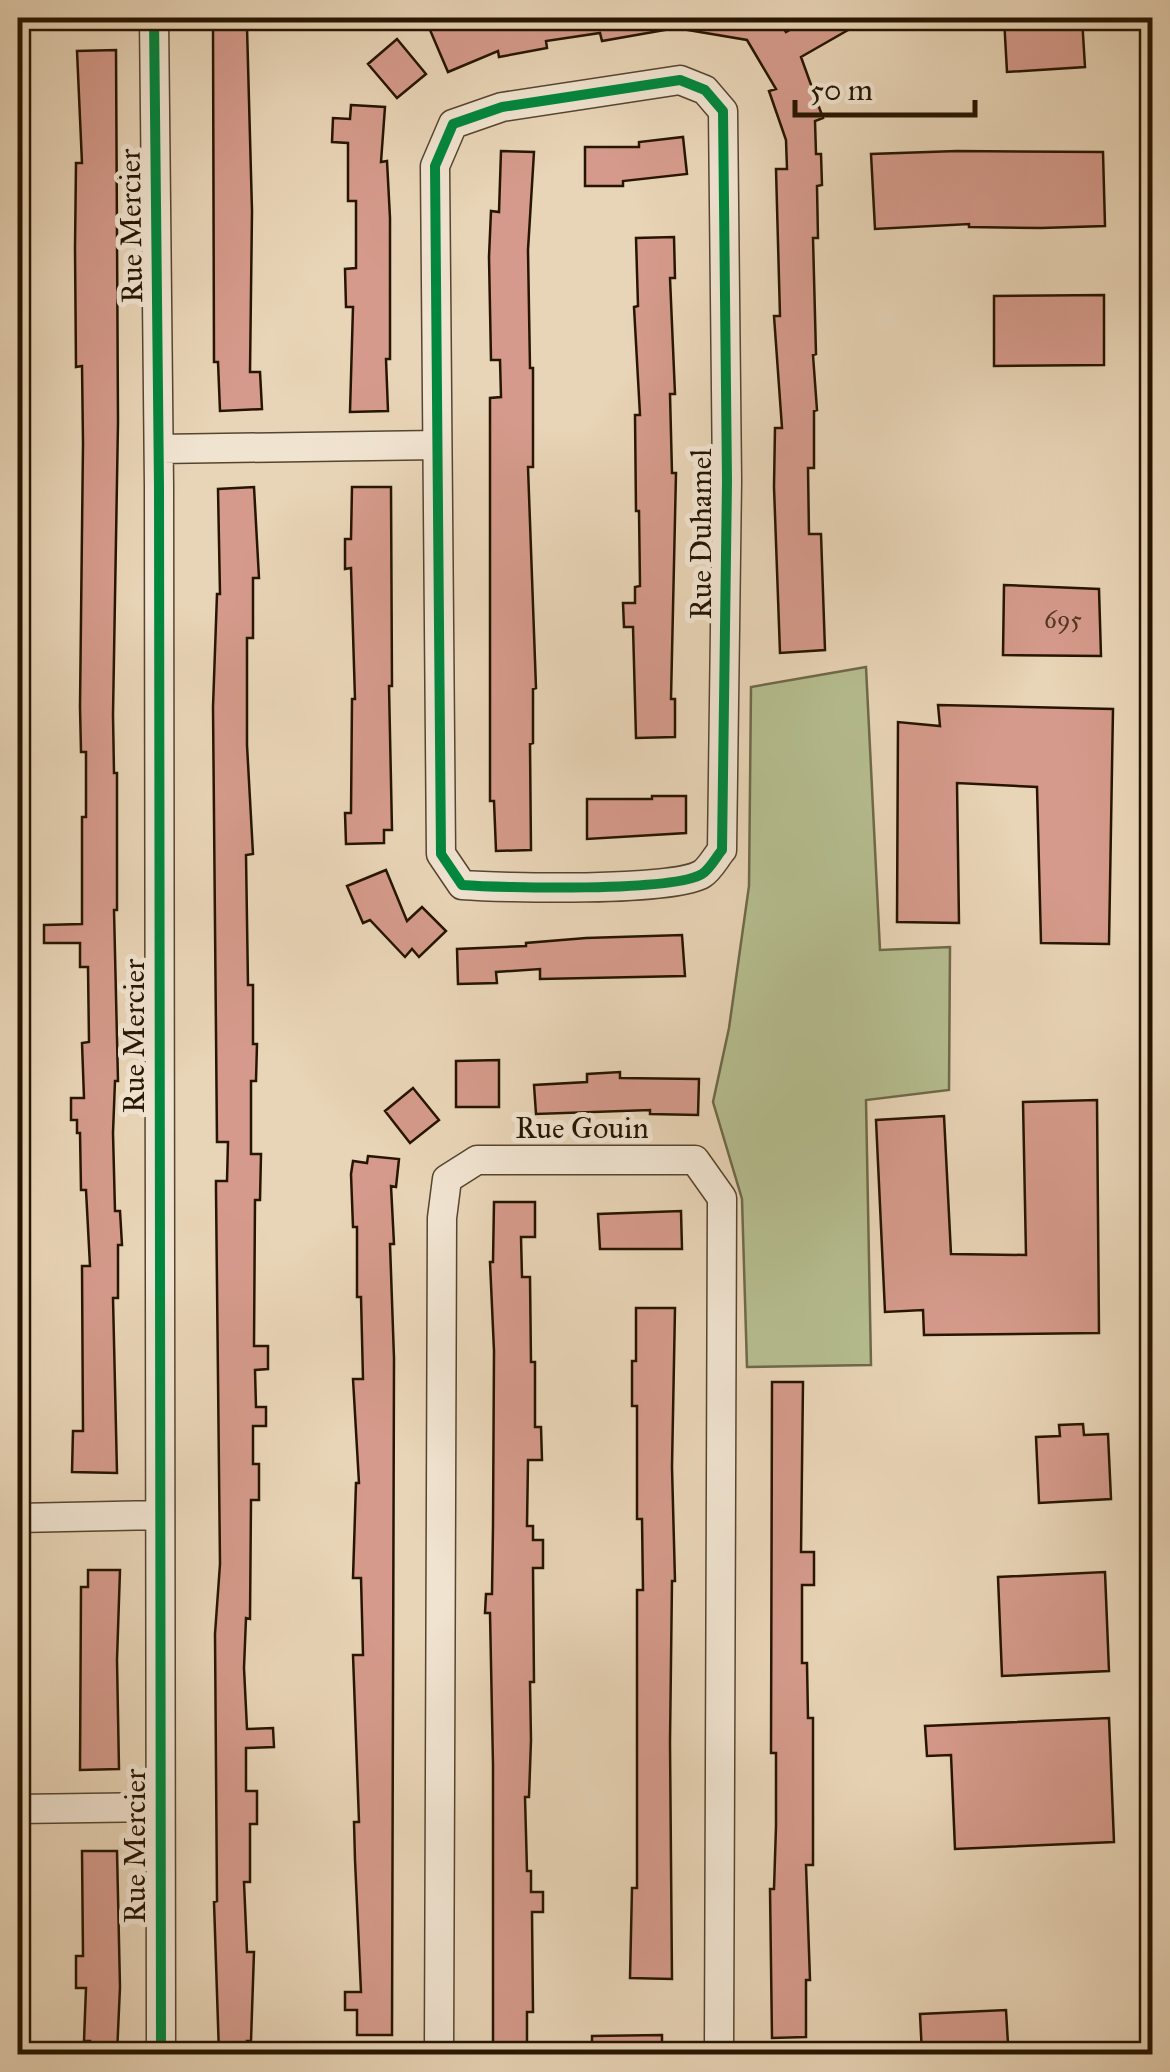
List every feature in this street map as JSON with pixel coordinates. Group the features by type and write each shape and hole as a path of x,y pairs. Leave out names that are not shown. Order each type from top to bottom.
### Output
{"street":[{"name":"Rue Mercier","path":"154,18 159,449 161,2054"},
{"name":"Rue Duhamel","path":"680,80 706,90 724,111 727,481 722,850 704,873 677,882 512,889 462,884 441,854 438,445 435,166 453,124 502,107 680,80"},
{"path":"159,449 438,445"},
{"name":"Rue Gouin","path":"440,2054 442,1218 447,1179 477,1160 695,1160 722,1198 719,2054"},
{"path":"18,1518 160,1515"},
{"path":"18,1810 160,1808"}],"green space":[{"path":"866,667 880,950 950,947 949,1090 866,1100 871,1365 747,1367 742,1199 713,1102 729,1028 749,886 751,687"}],"building":[{"path":"459,18 524,18 525,22 550,18 777,18 786,32 810,18 869,18 801,57 823,118 815,121 822,185 817,186 818,238 813,238 817,410 814,468 808,468 809,534 821,534 825,650 780,653 774,487 775,428 782,428 774,316 780,316 776,169 787,169 786,140 769,91 776,89 747,40 676,28 602,41 600,33 546,41 547,48 499,57 498,51 448,72 430,30"},
{"path":"1004,18 1082,18 1085,67 1007,72"},
{"path":"247,27 252,211 250,372 260,372 262,409 220,411 218,362 214,362 213,28"},
{"path":"397,39 426,74 397,98 368,64"},
{"path":"116,50 118,422 113,715 117,773 114,910 118,1081 113,1133 115,1211 120,1211 122,1245 118,1245 118,1298 113,1298 117,1473 72,1472 73,1431 83,1431 82,1266 90,1266 86,1190 81,1190 80,1133 77,1120 71,1120 71,1098 84,1098 82,1043 89,1042 88,967 80,967 80,943 44,943 44,925 82,924 82,817 86,817 86,752 81,752 80,707 82,366 76,367 76,163 82,163 77,51"},
{"path":"351,105 385,107 381,162 387,161 390,218 388,411 350,412 353,307 346,307 345,269 356,268 356,201 348,201 348,143 332,142 333,118 350,119"},
{"path":"683,137 687,174 623,181 623,186 585,186 585,147 639,147 639,142"},
{"path":"501,151 534,152 528,250 533,467 528,467 536,688 530,744 531,850 496,851 494,801 490,801 490,398 501,397 500,360 491,360 489,257 491,211 499,212"},
{"path":"1103,152 1105,226 969,224 875,229 871,154"},
{"path":"674,237 675,278 670,278 675,394 670,394 672,473 676,473 671,699 675,699 675,737 636,738 633,627 624,627 623,603 635,603 635,587 640,586 636,511 635,415 640,415 634,307 638,306 636,238"},
{"path":"1104,295 1104,365 994,366 994,296"},
{"path":"254,487 259,578 253,578 253,638 247,638 253,854 246,855 248,985 253,985 253,1044 257,1044 256,1081 251,1081 251,1154 261,1154 260,1200 255,1200 254,1346 268,1346 268,1369 255,1370 256,1407 266,1407 266,1426 253,1426 253,1464 259,1464 259,1500 251,1500 250,1619 246,1618 244,1668 247,1729 273,1728 274,1747 246,1748 246,1791 257,1791 257,1824 250,1824 250,1882 244,1882 247,1952 254,1952 251,2041 247,2041 248,2054 219,2054 214,1902 215,1634 220,1564 216,1181 227,1181 228,1142 217,1142 213,707 220,594 218,489"},
{"path":"352,487 391,487 392,830 384,830 384,843 346,844 345,813 351,813 355,699 351,568 345,569 345,539 351,539"},
{"path":"1004,585 1099,589 1101,656 1003,655"},
{"path":"938,705 1113,709 1109,944 1041,943 1037,787 957,783 959,923 897,922 898,722 940,726"},
{"path":"686,796 686,833 587,839 587,799"},
{"path":"386,870 407,921 422,907 446,931 419,957 412,949 405,957 370,920 363,923 347,886"},
{"path":"682,935 685,976 540,979 540,969 496,972 497,983 458,984 457,949"},
{"path":"499,1060 499,1107 456,1107 456,1061"},
{"path":"620,1072 620,1078 699,1079 698,1115 650,1114 650,1110 536,1114 534,1085 587,1082 587,1074"},
{"path":"413,1088 439,1120 410,1143 385,1111"},
{"path":"1097,1100 1099,1333 924,1335 923,1310 885,1312 876,1120 944,1116 951,1254 1026,1255 1023,1102"},
{"path":"368,1156 399,1159 396,1187 391,1186 394,1244 390,1244 394,1358 392,2035 357,2035 357,2010 345,2010 345,1992 361,1992 353,1655 363,1655 361,1578 353,1578 359,1483 353,1379 363,1379 351,1174 353,1161 367,1163"},
{"path":"494,1202 535,1202 535,1237 521,1237 522,1277 530,1277 535,1427 541,1427 542,1460 528,1460 527,1526 533,1526 533,1540 543,1540 543,1568 533,1568 534,1682 530,1682 529,1797 525,1797 527,1871 531,1871 531,1892 543,1892 543,1912 532,1912 533,2012 527,2012 527,2054 493,2054 493,1765 490,1613 485,1613 486,1594 492,1594 494,1351 490,1262"},
{"path":"681,1211 682,1249 600,1249 598,1214"},
{"path":"636,1308 675,1308 672,1467 675,1581 670,1742 672,1979 630,1978 632,1888 637,1888 637,1590 643,1590 642,1519 637,1519 637,1406 632,1406"},
{"path":"772,1382 803,1382 801,1552 814,1552 814,1585 802,1585 802,1663 807,1663 808,1718 813,1718 813,1865 806,1865 810,1980 806,1980 806,2037 772,2038 770,1889 774,1889 776,1753 771,1753"},
{"path":"1083,1424 1084,1435 1108,1434 1111,1499 1039,1503 1036,1437 1060,1436 1059,1425"},
{"path":"88,1570 120,1570 119,1769 80,1770 81,1587 88,1587"},
{"path":"1105,1572 1109,1671 1002,1676 998,1577"},
{"path":"1109,1718 1114,1842 955,1849 951,1755 927,1756 925,1726"},
{"path":"82,1851 117,1851 117,2054 90,2054 90,2041 84,2041 86,1988 76,1988 76,1956 83,1956"},
{"path":"1006,2010 1008,2044 998,2044 999,2054 922,2054 920,2014"},
{"path":"662,2035 662,2054 592,2054 592,2036"}],"cycle path":[{"path":"154,18 159,486 161,2054"},
{"path":"680,80 705,90 723,111 727,481 722,850 702,874 658,884 462,885 441,854 435,166 453,124 502,107 680,80"}]}
